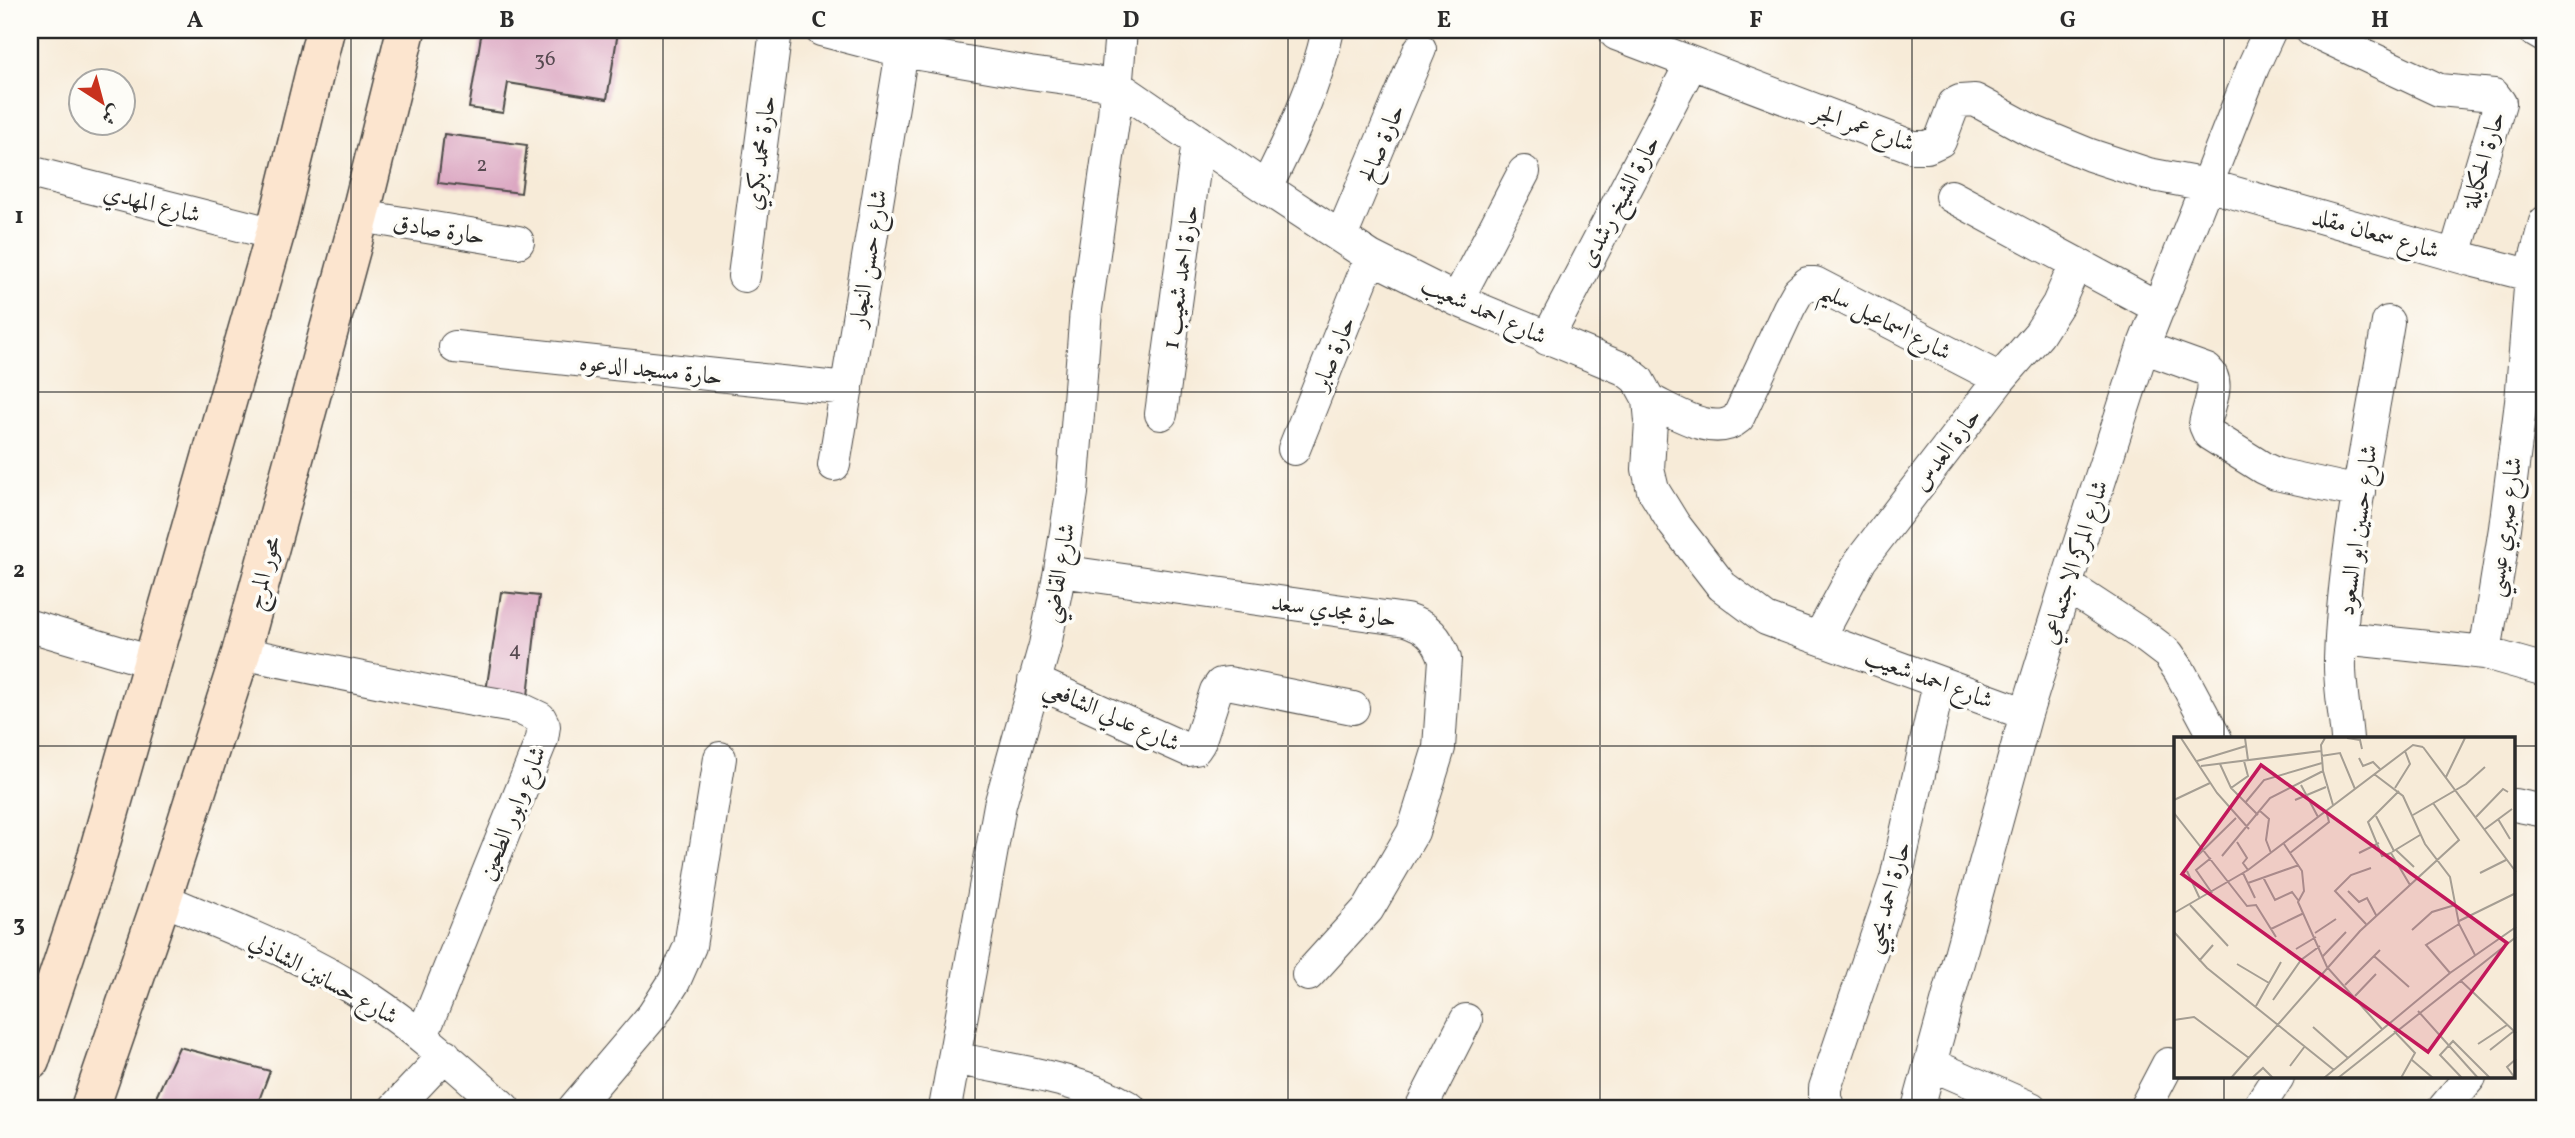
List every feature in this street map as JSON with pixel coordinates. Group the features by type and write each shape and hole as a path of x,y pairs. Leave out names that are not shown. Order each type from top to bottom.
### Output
{"main road":[{"path":"30,1061 92,874 275,234 325,30"},
{"name":"محور المرج","path":"90,1108 162,899 241,653 360,216 406,30"}],"street":[{"name":"حارة محمد بكري","path":"744,276 776,30"},
{"name":"شارع احمد شعيب","path":"821,30 902,51 1030,74 1116,85 1371,257 1457,300 1624,369 1638,380 1649,400 1651,421 1648,469 1653,490 1674,524 1722,586 1766,619 2026,714"},
{"name":"شارع القاضي","path":"945,1108 1000,804 1045,645 1060,571 1072,493 1086,309 1114,115 1121,30"},
{"path":"1266,188 1300,114 1328,30"},
{"name":"شارع المركز الاجتماعي","path":"1918,1108 2026,714 2143,347 2270,30"},
{"name":"حارة الحكايلة","path":"2311,30 2438,90 2494,95 2499,99 2455,255"},
{"path":"2533,30 2545,37"},
{"name":"شارع عمر الجر","path":"1616,34 1913,147 1927,147 1940,141 1954,104 1975,100 2035,132 2090,155 2148,174 2207,185"},
{"name":"حارة صالح","path":"1341,237 1420,49"},
{"name":"شارع حسن النجار","path":"834,464 902,51"},
{"name":"حارة الشيخ رشدى","path":"1547,339 1691,64"},
{"name":"حارة احمد شعيب 1","path":"1161,414 1198,141"},
{"name":"شارع المهدي","path":"30,172 275,234"},
{"path":"1457,300 1524,172"},
{"name":"شارع سمعان مقلد","path":"2207,185 2538,277"},
{"path":"1951,196 2159,308"},
{"name":"حارة صادق","path":"360,216 518,242"},
{"name":"شارع صبري عيسي","path":"2484,653 2505,528 2545,222"},
{"name":"حارة صابر","path":"1294,449 1371,257"},
{"name":"حارة العدس","path":"1819,639 1861,560 2000,379 2039,334 2058,304 2076,263"},
{"name":"شارع اسماعيل سليم","path":"1649,400 1710,425 1732,424 1738,418 1798,292 1808,283 1815,283 2000,379"},
{"name":"شارع حسين ابو السعود","path":"2347,737 2340,660 2351,538 2388,321"},
{"name":"حارة مسجد الدعوه","path":"455,347 847,389"},
{"path":"2143,347 2207,370 2212,375 2215,382 2205,425 2209,434 2256,465 2276,474 2359,492"},
{"name":"حارة مجدي سعد","path":"1060,571 1406,620 1432,633 1440,646 1445,659 1439,748 1413,832 1368,909 1308,975"},
{"path":"2066,585 2168,654 2215,737"},
{"path":"30,626 152,662"},
{"path":"2343,638 2484,653 2545,670"},
{"name":"شارع وابور الطحين","path":"241,653 519,708 540,718 544,726 542,739 434,1046"},
{"name":"شارع عدلي الشافعي","path":"1034,681 1188,750 1195,749 1199,743 1216,691 1221,684 1228,683 1353,708"},
{"name":"حارة احمد يحيي","path":"1829,1108 1825,1099 1825,1088 1896,879 1939,682"},
{"path":"574,1108 653,1015 674,982 690,946 720,758"},
{"path":"2516,805 2545,811"},
{"name":"شارع حسانين الشاذلي","path":"162,899 277,947 371,999 434,1046 504,1108"},
{"path":"1420,1108 1466,1020"},
{"path":"395,1108 434,1046"},
{"path":"954,1058 1084,1086 1130,1108"},
{"path":"1930,1064 2031,1108"},
{"path":"2145,1108 2168,1065"},
{"path":"2258,1108 2277,1078"},
{"path":"2445,1108 2469,1078"}],"building":[{"path":"482,30 618,32 607,99 508,83 503,113 469,108"},
{"path":"444,134 527,145 521,193 438,183"},
{"path":"501,592 539,596 527,705 485,698"},
{"path":"179,1047 270,1071 256,1108 151,1108"}]}
